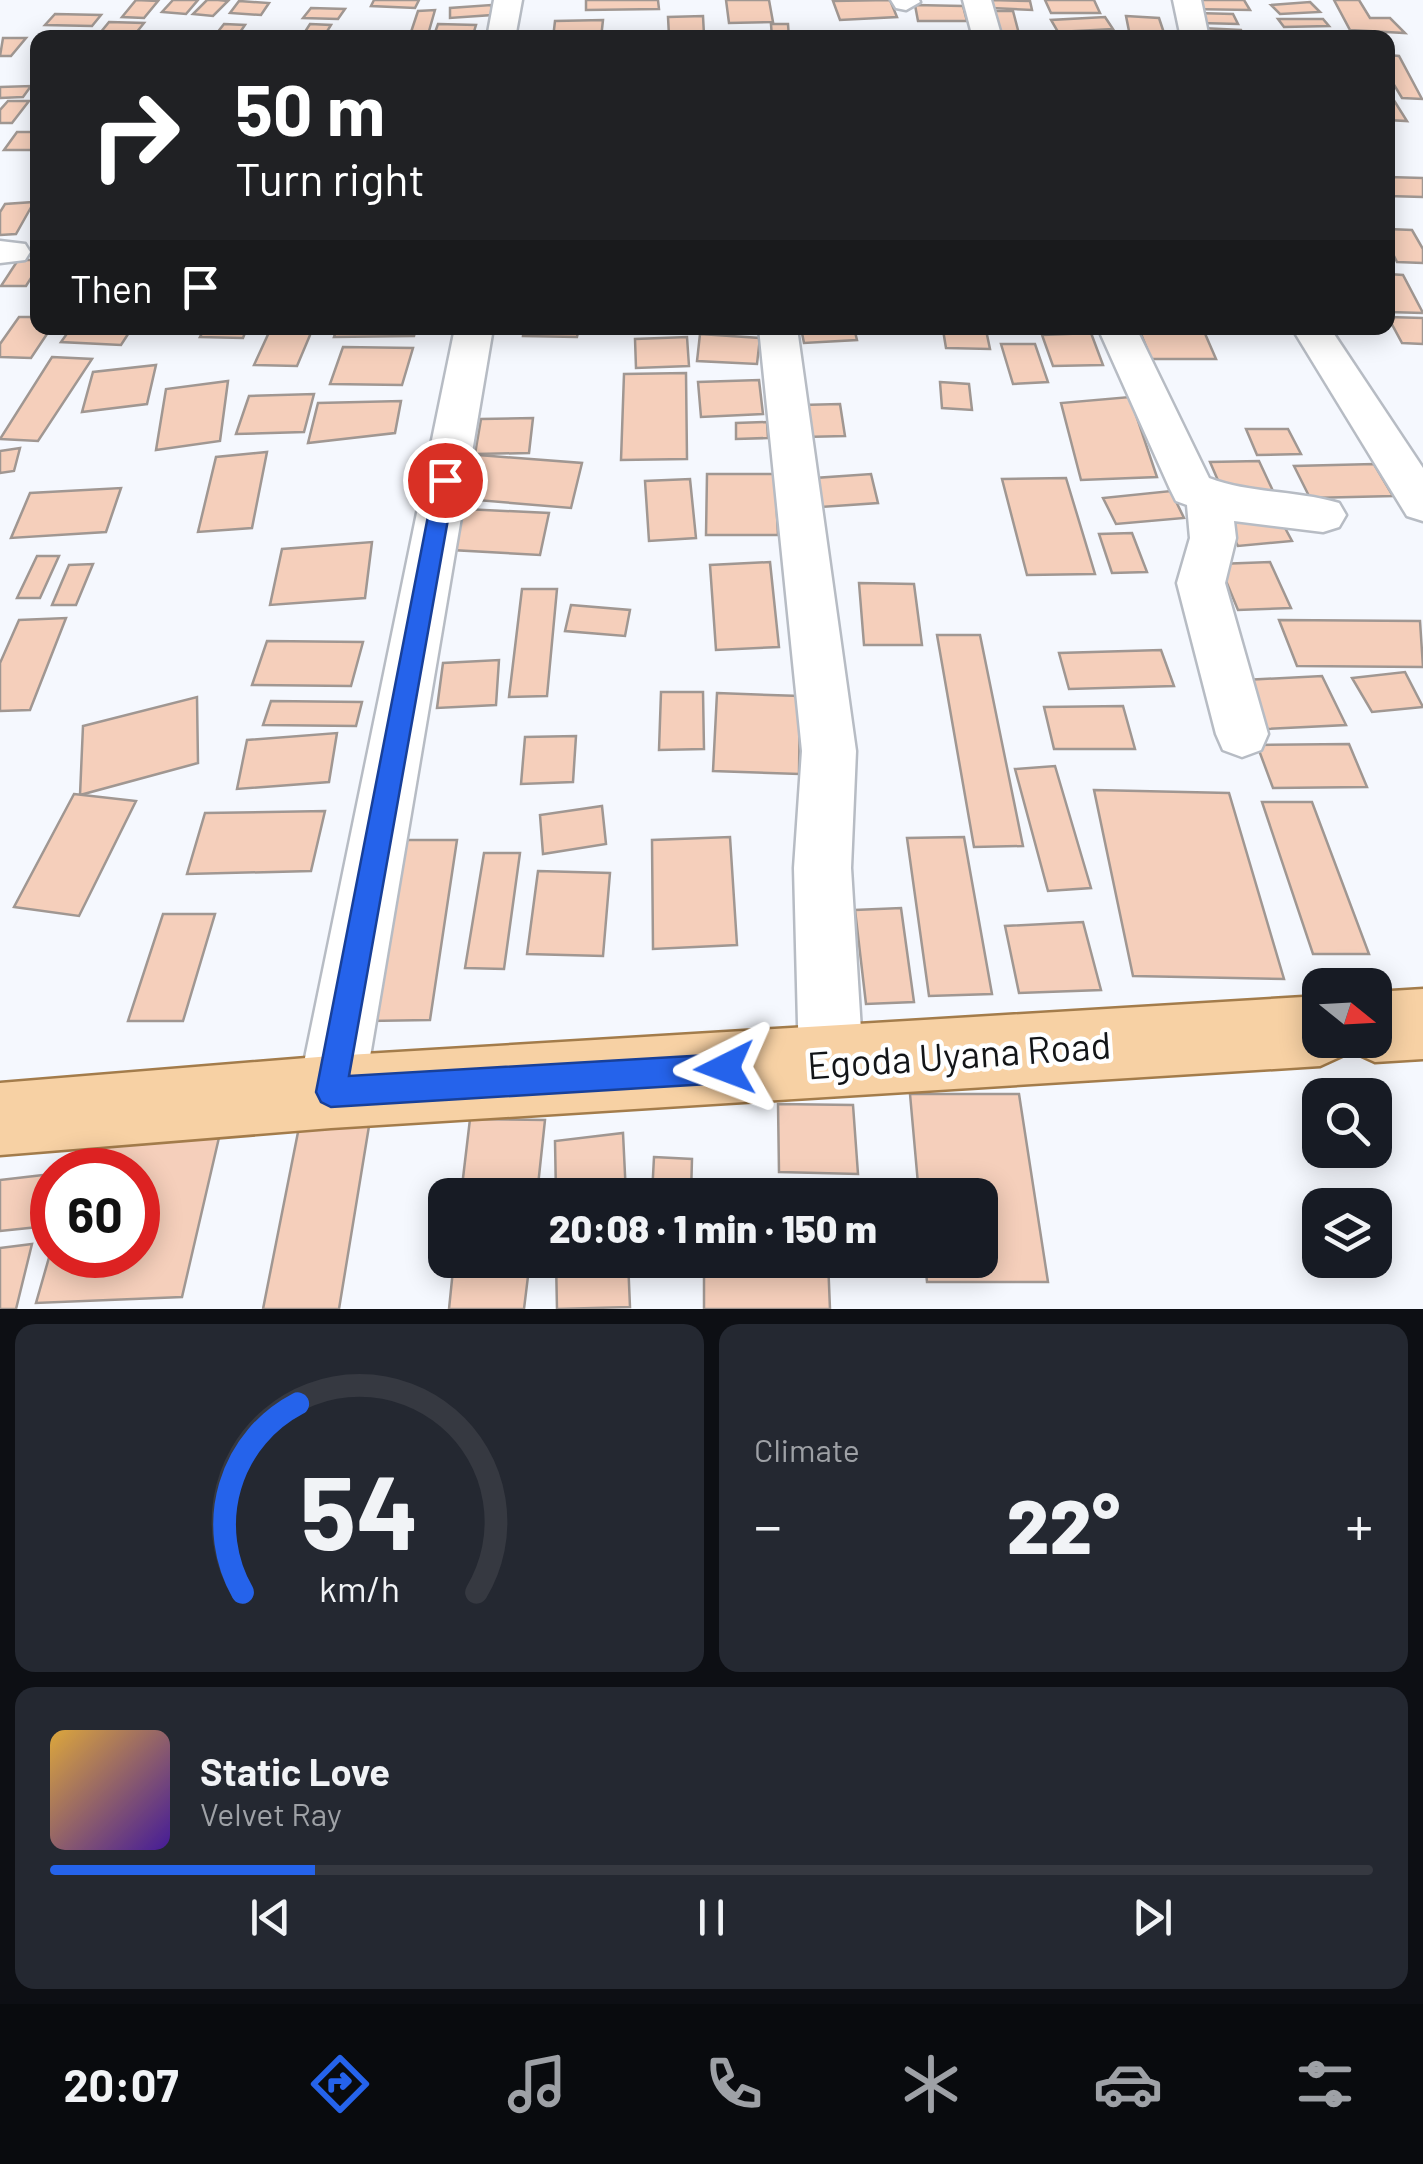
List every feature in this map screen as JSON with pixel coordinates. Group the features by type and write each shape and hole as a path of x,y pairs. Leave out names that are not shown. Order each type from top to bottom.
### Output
{"main road":[{"path":"1392,1026 1423,1024"},
{"name":"Egoda Uyana Road","path":"0,1118 331,1092 1302,1031"}],"street":[{"path":"502,30 508,0"},
{"path":"977,0 986,30"},
{"path":"1188,0 1194,30"},
{"path":"331,1092 473,335"},
{"path":"779,335 829,751 822,814 820,903 831,1063"},
{"path":"1121,335 1192,488 1228,503 1323,515"},
{"path":"1314,335 1423,504"},
{"path":"1209,496 1213,538 1201,583 1242,734"}],"building":[{"path":"136,0 158,1 144,18 122,17"},
{"path":"173,0 198,0 186,14 162,12"},
{"path":"207,0 228,1 213,16 193,14"},
{"path":"374,0 419,0 415,8 371,6"},
{"path":"586,0 658,0 659,9 586,10"},
{"path":"726,0 769,0 773,22 729,23"},
{"path":"890,0 897,17 840,20 833,1"},
{"path":"991,0 1030,1 1032,10 992,8"},
{"path":"1045,0 1094,0 1100,13 1051,13"},
{"path":"1184,0 1244,0 1250,10 1189,9"},
{"path":"1334,0 1359,0 1370,18 1390,18 1405,33 1395,30 1350,30"},
{"path":"239,1 269,3 261,15 230,13"},
{"path":"1310,2 1320,12 1280,14 1271,5"},
{"path":"491,5 492,15 450,18 450,8"},
{"path":"915,5 963,6 967,21 918,21"},
{"path":"311,8 345,9 338,19 303,18"},
{"path":"435,10 429,30 412,30 418,11"},
{"path":"988,11 1013,11 1018,30 998,30"},
{"path":"1196,13 1233,14 1238,24 1200,23"},
{"path":"55,14 101,15 92,26 45,25"},
{"path":"703,16 704,30 669,30 668,17"},
{"path":"1126,16 1159,18 1163,30 1129,30"},
{"path":"1105,17 1113,29 1057,30 1051,20"},
{"path":"1278,19 1323,19 1329,26 1284,27"},
{"path":"603,20 602,30 554,30 555,21"},
{"path":"109,22 144,23 138,30 102,30"},
{"path":"224,24 245,25 242,30 219,30"},
{"path":"310,24 331,25 328,30 306,30"},
{"path":"438,24 476,25 474,30 436,30"},
{"path":"771,24 788,24 788,30 771,30"},
{"path":"3,38 26,38 11,56 0,56"},
{"path":"1395,56 1399,56 1422,99 1402,98 1395,86"},
{"path":"30,86 23,97 0,98 0,87"},
{"path":"8,101 29,101 12,123 0,123 0,110"},
{"path":"1395,102 1407,121 1395,120"},
{"path":"17,132 30,132 30,150 4,150"},
{"path":"1395,177 1423,178 1423,197 1395,196"},
{"path":"30,202 16,234 0,235 0,212 5,204"},
{"path":"1395,229 1412,230 1423,249 1423,263 1397,262"},
{"path":"18,260 30,260 26,286 1,286"},
{"path":"1395,274 1403,275 1423,313 1395,312"},
{"path":"19,317 30,317 30,335 46,335 31,358 0,357 0,344"},
{"path":"1395,317 1423,318 1423,344 1402,343 1395,330"},
{"path":"66,335 127,335 121,345 61,342"},
{"path":"201,335 244,335 243,338"},
{"path":"268,335 310,335 297,366 254,365"},
{"path":"335,335 414,335 414,336"},
{"path":"523,335 577,335 577,337"},
{"path":"700,335 760,338 757,364 697,361"},
{"path":"802,335 856,335 857,340 804,343"},
{"path":"944,335 987,335 990,349 946,348"},
{"path":"1042,335 1092,335 1103,365 1053,366"},
{"path":"1141,335 1206,335 1216,359 1151,359"},
{"path":"687,337 689,366 636,368 635,339"},
{"path":"1001,344 1035,344 1048,382 1013,384"},
{"path":"343,347 413,348 402,385 330,384"},
{"path":"52,357 92,359 38,441 0,439"},
{"path":"156,365 147,404 82,412 93,372"},
{"path":"686,373 687,459 621,460 624,374"},
{"path":"759,380 763,414 701,417 698,382"},
{"path":"228,381 220,441 156,450 166,389"},
{"path":"940,382 969,384 972,410 942,408"},
{"path":"314,394 304,432 236,434 249,396"},
{"path":"1130,397 1157,477 1081,480 1061,403"},
{"path":"401,401 395,433 308,443 318,403"},
{"path":"840,404 845,436 804,437 801,405"},
{"path":"533,418 529,453 475,454 481,419"},
{"path":"767,422 768,438 736,439 736,423"},
{"path":"1246,429 1288,429 1301,454 1257,455"},
{"path":"20,448 14,471 0,473 0,451"},
{"path":"267,452 252,528 198,532 216,457"},
{"path":"478,455 582,463 571,508 464,499"},
{"path":"1259,461 1273,491 1223,492 1210,462"},
{"path":"1374,464 1393,496 1310,498 1294,466"},
{"path":"707,474 775,474 778,535 706,535"},
{"path":"871,474 878,503 821,507 815,478"},
{"path":"1066,478 1095,574 1027,575 1002,479"},
{"path":"690,479 696,538 649,541 645,481"},
{"path":"121,488 106,532 11,538 30,493"},
{"path":"1171,491 1184,518 1116,524 1103,498"},
{"path":"464,509 549,513 540,555 452,550"},
{"path":"1277,513 1292,541 1238,546 1223,517"},
{"path":"1132,533 1147,572 1112,573 1099,534"},
{"path":"372,542 365,598 270,605 282,549"},
{"path":"37,556 59,556 40,598 17,598"},
{"path":"770,562 779,647 716,650 710,565"},
{"path":"1270,562 1291,608 1238,610 1219,564"},
{"path":"93,564 76,605 52,605 69,565"},
{"path":"859,583 914,584 922,645 864,645"},
{"path":"522,589 557,589 547,696 509,697"},
{"path":"571,605 630,610 625,636 565,631"},
{"path":"66,618 30,710 0,711 0,663 19,620"},
{"path":"1279,620 1420,621 1423,667 1297,666"},
{"path":"937,635 980,635 1023,846 974,847"},
{"path":"267,641 363,642 351,686 252,685"},
{"path":"1161,650 1174,686 1069,689 1059,653"},
{"path":"499,660 496,705 437,708 443,663"},
{"path":"1405,672 1423,707 1372,712 1352,678"},
{"path":"1322,676 1346,725 1266,729 1245,680"},
{"path":"661,692 703,692 704,749 659,750"},
{"path":"717,693 800,696 799,774 713,771"},
{"path":"197,697 198,763 80,795 83,726"},
{"path":"271,701 362,702 356,726 263,725"},
{"path":"1123,706 1135,749 1054,749 1044,707"},
{"path":"337,733 329,782 237,789 247,740"},
{"path":"576,736 573,782 521,784 525,737"},
{"path":"1349,744 1367,787 1273,788 1257,745"},
{"path":"1055,766 1091,888 1048,891 1015,769"},
{"path":"1094,790 1229,793 1284,979 1133,976"},
{"path":"74,794 136,801 79,916 14,907"},
{"path":"1262,802 1312,802 1369,954 1313,954"},
{"path":"602,806 606,844 543,854 540,815"},
{"path":"325,811 311,871 187,874 205,813"},
{"path":"730,837 737,945 653,949 652,840"},
{"path":"964,837 992,994 929,996 907,838"},
{"path":"402,840 457,840 430,1020 368,1021"},
{"path":"484,853 520,853 504,969 465,968"},
{"path":"538,871 610,873 603,956 527,954"},
{"path":"901,908 914,1002 866,1004 855,910"},
{"path":"163,914 215,914 183,1021 128,1021"},
{"path":"1083,922 1101,990 1019,993 1005,926"},
{"path":"910,1094 1019,1094 1048,1282 927,1282 927,1278 998,1278 998,1178 917,1178"},
{"path":"778,1104 853,1105 858,1174 779,1172"},
{"path":"224,1116 182,1297 36,1303 43,1278 160,1278 160,1148 82,1148 90,1120"},
{"path":"470,1119 545,1120 539,1178 463,1178"},
{"path":"370,1120 339,1309 263,1309 300,1122"},
{"path":"623,1133 625,1178 556,1178 555,1141"},
{"path":"654,1157 692,1159 691,1178 653,1178"},
{"path":"30,1177 30,1228 0,1231 0,1180"},
{"path":"30,1244 16,1309 0,1309 0,1248"},
{"path":"452,1278 528,1278 524,1309 449,1309"},
{"path":"556,1278 629,1278 630,1307 557,1309"},
{"path":"704,1278 829,1278 830,1309 704,1309"}],"route":[{"path":"445,480 331,1092 725,1068"}]}
